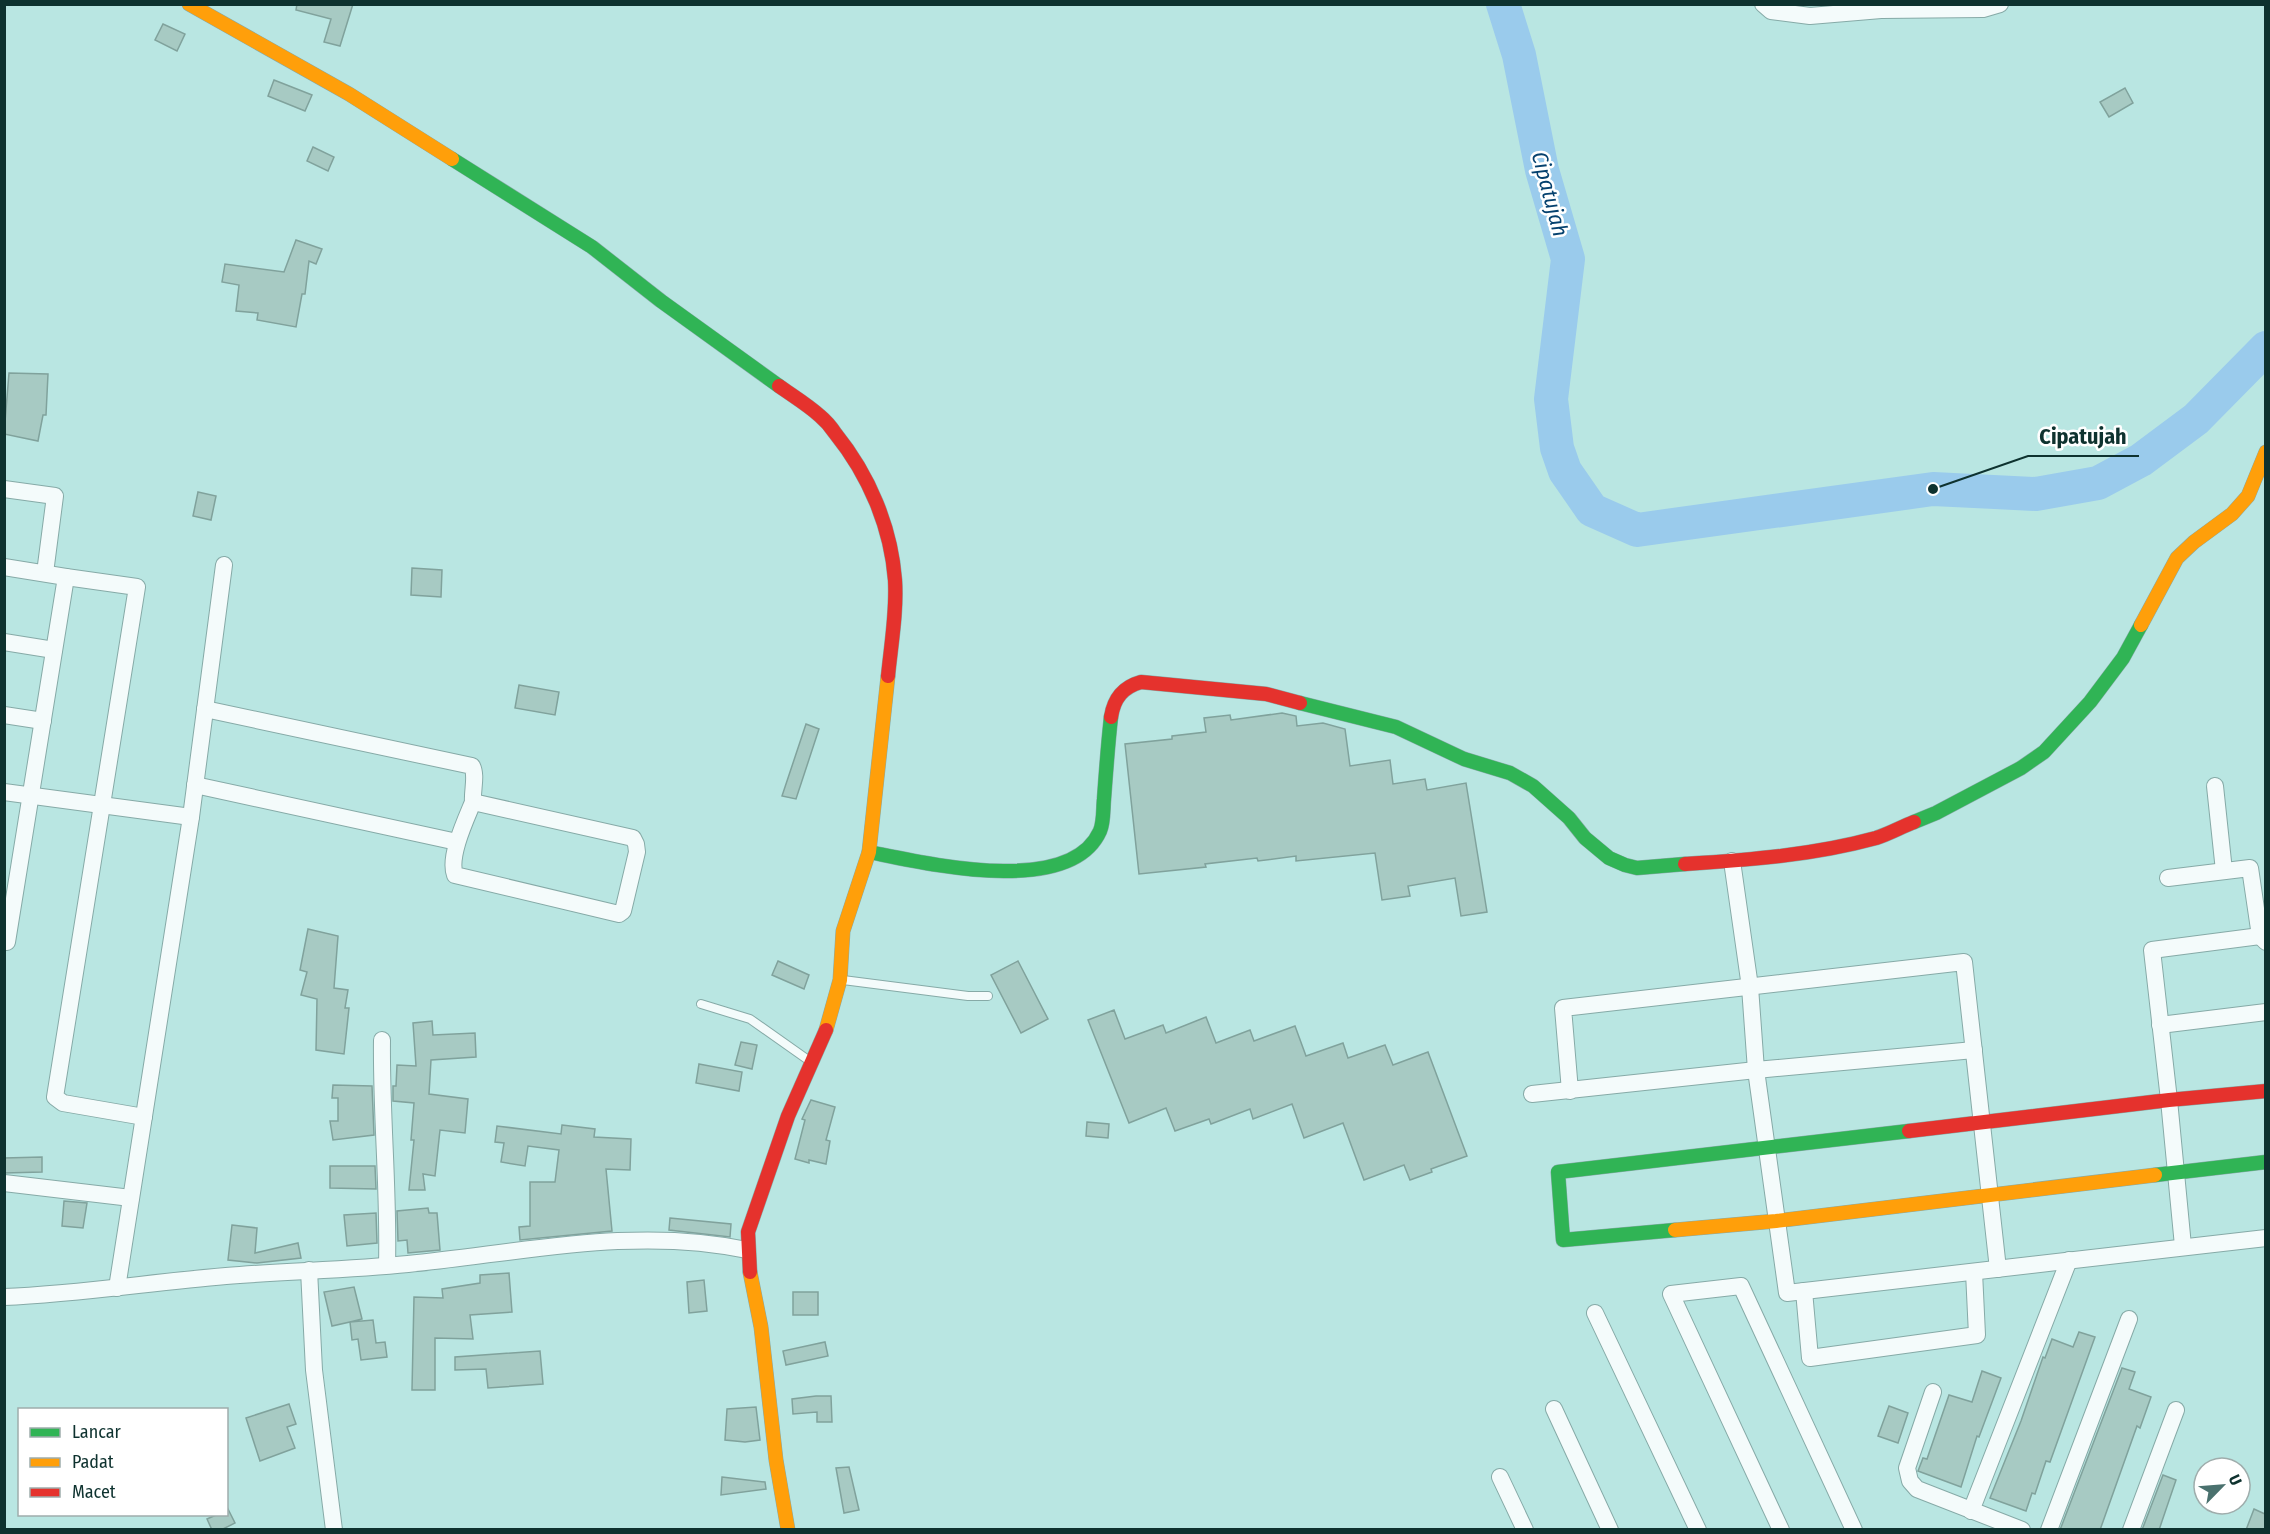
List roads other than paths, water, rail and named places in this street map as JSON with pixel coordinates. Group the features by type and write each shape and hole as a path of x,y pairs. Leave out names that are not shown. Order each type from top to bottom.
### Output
{"street":[{"path":"189,4 349,94 592,247 661,301 822,417 838,435 865,477 885,525 895,582 894,618 869,852 843,931 840,980 832,1013 788,1116 748,1232 747,1250 764,1342 779,1484 788,1530"},
{"path":"1763,4 1771,11 1810,16 1881,10 1983,9 2000,4"},
{"path":"869,852 948,867 1024,871 1071,861 1091,845 1101,829 1111,714 1115,698 1128,685 1141,682 1266,694 1396,727 1464,759 1510,773 1533,786 1569,818 1585,838 1609,858 1637,868 1732,861 1832,848 1891,833 1977,792 2036,758 2090,702 2123,658 2177,558 2225,520 2248,497 2265,452"},
{"path":"4,489 55,496 45,573"},
{"path":"117,1288 191,817 224,565"},
{"path":"4,567 137,587 55,1097 63,1102 144,1117"},
{"path":"4,942 7,942 11,870 32,797 66,577"},
{"path":"4,642 54,650"},
{"path":"205,709 472,766 475,771 472,802 457,842 453,869 455,875 619,914 623,911 637,852 633,838 472,802"},
{"path":"4,715 43,721"},
{"path":"195,784 457,842"},
{"path":"2215,786 2224,871"},
{"path":"4,792 191,817"},
{"path":"1732,861 1749,987 1756,1070 1787,1293 2265,1238"},
{"path":"2168,878 2250,868 2263,939 2152,950 2183,1246"},
{"path":"1570,1091 1563,1008 1964,962 1998,1269"},
{"path":"2160,1025 2265,1012"},
{"path":"382,1040 381,1094 388,1215 387,1265"},
{"path":"1532,1094 1974,1050"},
{"path":"2265,1091 1982,1121 1558,1172 1563,1240 1776,1221 2265,1162"},
{"path":"4,1183 131,1198"},
{"path":"4,1297 225,1276 387,1265 583,1243 637,1241 714,1243 747,1250"},
{"path":"1971,1511 2069,1260"},
{"path":"309,1270 314,1370 334,1530"},
{"path":"1804,1291 1810,1358 1977,1335 1974,1272"},
{"path":"1781,1530 1671,1294 1741,1286 1854,1530"},
{"path":"1595,1312 1698,1530"},
{"path":"2049,1530 2129,1320"},
{"path":"1933,1392 1907,1468 1908,1476 1917,1489 2022,1530"},
{"path":"1554,1409 1610,1530"},
{"path":"2131,1530 2176,1410"},
{"path":"1500,1477 1526,1530"}],"lane":[{"path":"840,980 968,996 988,996"},
{"path":"701,1004 750,1019 811,1062"}],"waterway":[{"name":"Cipatujah","path":"1503,4 1519,55 1542,170 1568,259 1551,399 1557,448 1565,471 1592,510 1637,530 1933,489 2036,494 2098,483 2141,460 2196,419 2266,348"}],"place":[{"name":"Cipatujah","path":"1933,489"}]}
